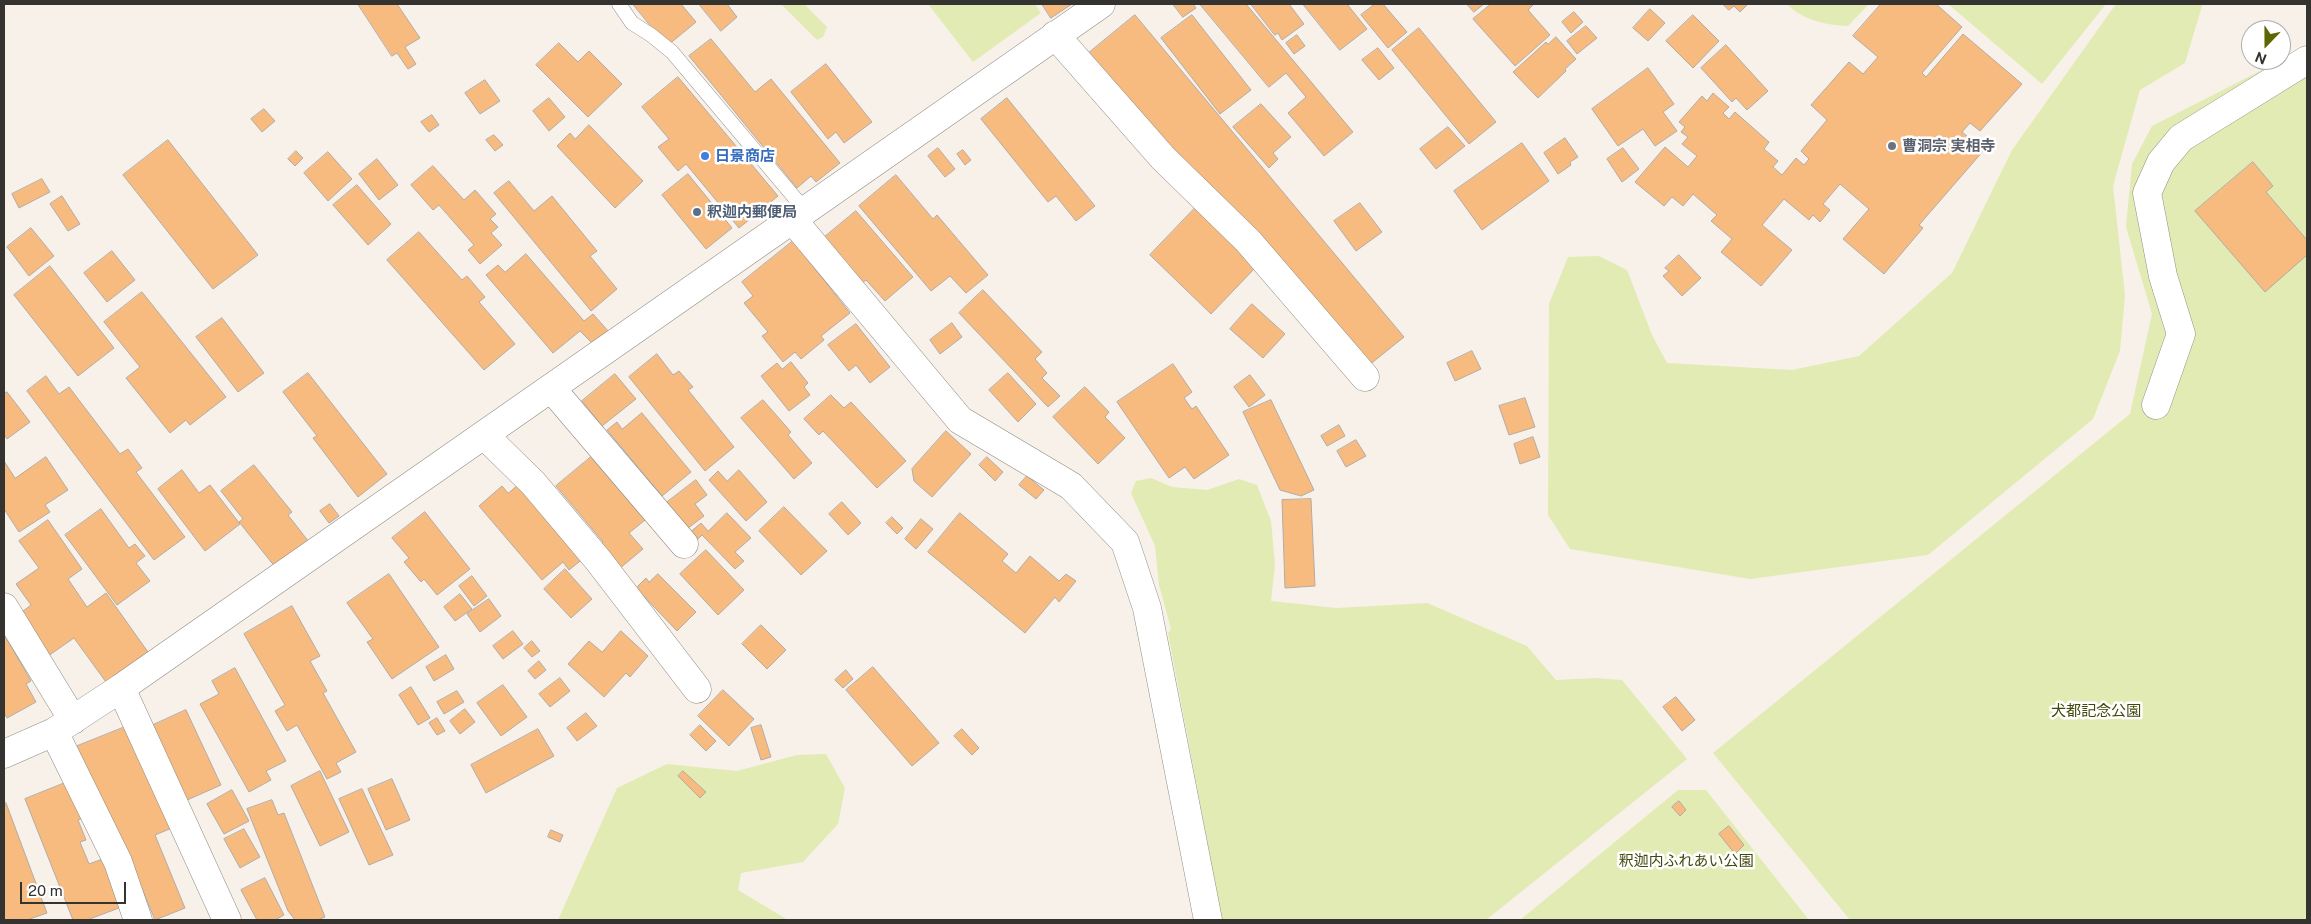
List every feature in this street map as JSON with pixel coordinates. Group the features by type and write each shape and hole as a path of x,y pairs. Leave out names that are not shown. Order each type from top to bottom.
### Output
{"street":[{"path":"4,752 64,726 121,688 1101,4"},
{"path":"1055,35 1163,158 1248,241 1365,376"},
{"path":"2156,406 2182,334 2162,276 2147,193 2161,162 2181,138 2307,60"},
{"path":"799,215 960,420 1071,486 1125,542 1147,608 1208,920"},
{"path":"550,388 684,544"},
{"path":"484,435 533,483 598,560 697,689"},
{"path":"4,607 64,726 118,862 138,920"},
{"path":"121,688 227,920"}],"lane":[{"path":"619,4 632,23 652,35 672,52 799,215"}],"green space":[{"path":"781,4 804,4 827,27 823,37 817,40"},
{"path":"928,4 1035,4 1041,13 973,62"},
{"path":"1787,4 1869,4 1848,26 1815,21 1800,14"},
{"path":"1948,4 2106,4 2042,84"},
{"path":"2116,4 2200,4 2202,6 2185,63 2140,90 2113,186 2125,295 2120,351 2093,419 1928,555 1750,579 1570,549 1548,515 1549,304 1568,257 1599,256 1627,270 1652,335 1667,363 1792,370 1859,356 1952,273 2012,150"},
{"name":"犬都記念公園","path":"2307,47 2307,920 1850,920 1713,753 2130,414 2152,314 2126,227 2132,164 2152,126 2262,70 2291,70 2291,55"},
{"path":"1151,478 1172,487 1207,490 1239,479 1257,485 1271,521 1275,564 1271,601 1336,608 1427,603 1527,646 1556,680 1595,678 1622,680 1687,759 1486,920 1222,920 1168,633 1171,629 1159,585 1155,546 1131,493 1136,481"},
{"path":"826,754 845,788 838,824 803,862 741,873 738,890 788,920 558,920 617,788 667,764 737,771 797,755"},
{"name":"釈迦内ふれあい公園","path":"1678,790 1706,790 1809,920 1520,920"}],"building":[{"path":"358,4 397,4 420,38 405,47 416,64 408,69 397,53 392,56"},
{"path":"633,4 681,4 696,22 667,46"},
{"path":"699,4 727,4 737,17 721,31"},
{"path":"1042,4 1072,4 1051,18"},
{"path":"1173,4 1193,4 1196,8 1183,17"},
{"path":"1200,4 1246,4 1353,132 1324,156 1288,113 1306,97 1286,73 1269,87"},
{"path":"1251,4 1289,4 1304,24 1282,40 1278,33 1275,35"},
{"path":"1303,4 1347,4 1367,29 1340,50"},
{"path":"1375,4 1383,4 1407,32 1388,48 1361,15"},
{"path":"1467,4 1484,4 1474,12"},
{"path":"1491,4 1534,4 1528,10 1550,35 1515,66 1473,19"},
{"path":"1723,4 1748,4 1740,12 1734,6 1729,10"},
{"name":"曹洞宗 実相寺","path":"1881,4 1936,4 1962,27 1922,73 1926,77 1963,34 2022,84 1980,131 1970,123 1962,132 1984,150 1919,225 1923,228 1884,274 1843,239 1869,209 1840,184 1823,204 1830,210 1820,222 1813,215 1809,220 1784,199 1762,225 1792,250 1761,286 1721,252 1732,239 1711,221 1717,215 1693,194 1683,206 1672,197 1664,206 1635,182 1665,147 1688,167 1697,156 1682,144 1688,137 1681,132 1685,127 1679,122 1702,96 1707,101 1713,93 1729,107 1723,113 1729,119 1735,112 1769,142 1764,149 1778,161 1773,167 1782,175 1796,158 1804,165 1809,159 1801,151 1827,120 1811,105 1849,62 1863,74 1878,57 1853,36"},
{"path":"1650,9 1665,23 1648,41 1633,28"},
{"path":"1574,12 1583,22 1571,33 1562,22"},
{"path":"1135,15 1404,337 1368,366 1085,56"},
{"path":"1192,15 1251,90 1220,114 1161,38"},
{"path":"1693,15 1719,41 1693,68 1666,41"},
{"path":"1586,26 1597,38 1577,54 1567,41"},
{"path":"1419,28 1496,122 1469,144 1392,50"},
{"path":"1297,35 1305,46 1294,54 1286,43"},
{"path":"1556,37 1576,59 1538,98 1513,72 1546,42 1548,44"},
{"path":"711,39 755,92 771,79 840,163 816,182 811,176 797,188 689,56"},
{"path":"559,43 578,62 589,51 622,84 588,117 536,65"},
{"path":"1726,45 1768,91 1747,110 1736,98 1732,102 1701,68"},
{"path":"1378,48 1394,68 1379,80 1362,60"},
{"path":"826,64 872,122 844,143 836,132 828,139 791,92"},
{"path":"1648,68 1674,104 1663,112 1677,131 1655,146 1643,129 1618,146 1592,109"},
{"name":"日景商店","path":"678,77 778,196 739,228 686,164 678,171 658,147 669,139 642,107"},
{"path":"485,80 500,101 480,114 465,93"},
{"path":"549,98 565,117 549,131 533,111"},
{"path":"1007,98 1095,206 1076,221 1056,196 1048,202 981,119"},
{"path":"1261,104 1291,137 1273,153 1278,159 1269,168 1233,127"},
{"path":"264,109 275,121 262,132 251,119"},
{"path":"432,115 439,125 429,132 421,122"},
{"path":"589,125 643,181 615,208 557,146 570,133 575,139"},
{"path":"1448,127 1465,146 1436,169 1420,149"},
{"path":"494,135 503,145 495,151 486,140"},
{"path":"1565,138 1578,157 1570,162 1571,165 1558,174 1544,153"},
{"path":"168,140 258,255 213,289 123,175"},
{"path":"1522,143 1549,181 1482,230 1454,191"},
{"path":"938,148 955,169 945,177 928,156"},
{"path":"1623,148 1639,169 1622,182 1607,159"},
{"path":"963,150 971,160 965,165 957,154"},
{"path":"296,151 303,158 295,166 288,159"},
{"path":"328,152 352,179 328,201 304,173"},
{"path":"377,159 398,185 379,200 359,174"},
{"path":"2253,162 2273,186 2266,192 2307,240 2307,255 2265,292 2195,211"},
{"path":"433,166 464,200 475,190 496,214 490,219 498,227 491,233 502,245 480,264 468,250 474,245 439,205 433,210 411,185"},
{"path":"688,174 732,228 706,249 662,195"},
{"path":"896,175 933,219 937,215 988,275 966,293 950,276 931,291 859,206"},
{"path":"42,179 50,192 19,208 12,194"},
{"path":"509,181 534,211 552,196 597,251 590,256 617,289 591,311 494,193"},
{"path":"357,185 391,224 368,245 333,205"},
{"path":"62,196 80,224 68,231 50,204"},
{"path":"1360,203 1382,232 1356,251 1334,221"},
{"path":"1195,208 1256,267 1211,314 1150,255"},
{"path":"856,211 913,277 885,301 866,280 860,285 821,240"},
{"path":"31,228 54,256 29,276 7,247"},
{"path":"419,232 462,280 467,276 485,297 479,302 515,344 484,370 387,260"},
{"path":"793,241 850,313 821,336 824,340 801,359 795,352 783,362 762,336 768,332 744,303 753,296 742,282"},
{"path":"112,251 135,280 107,302 84,273"},
{"path":"526,254 584,321 593,314 609,332 594,345 580,331 553,353 486,275 498,265 505,272"},
{"path":"1679,255 1701,278 1682,296 1663,276 1669,271 1665,268"},
{"path":"50,266 114,348 78,376 14,295"},
{"path":"983,290 1042,352 1035,359 1047,373 1042,378 1060,396 1048,407 959,313"},
{"path":"142,292 226,397 190,425 186,420 170,433 126,378 140,367 104,322"},
{"path":"1252,304 1285,334 1263,358 1230,329"},
{"path":"222,318 264,373 238,392 196,337"},
{"path":"952,323 962,337 940,354 930,340"},
{"path":"856,324 890,367 870,383 856,365 849,371 828,345"},
{"path":"1472,351 1481,369 1455,381 1447,363"},
{"path":"657,354 673,375 679,371 693,387 688,390 734,447 705,471 629,377"},
{"path":"791,362 808,383 804,387 810,395 789,411 761,376 777,363 782,369"},
{"path":"1173,364 1192,392 1184,398 1192,409 1196,406 1229,455 1194,479 1185,467 1169,478 1117,402"},
{"path":"308,373 387,474 358,497 313,438 317,436 283,392"},
{"path":"1008,373 1036,404 1018,422 989,390"},
{"path":"615,374 636,399 602,426 582,401"},
{"path":"1250,375 1265,395 1249,407 1234,387"},
{"path":"46,376 59,394 69,387 120,454 128,449 142,468 136,472 185,537 154,560 27,391"},
{"path":"1085,387 1109,412 1105,417 1125,438 1098,464 1053,417"},
{"path":"7,392 30,422 7,439 4,434 4,394"},
{"path":"831,395 844,408 851,402 906,461 877,488 823,431 819,435 804,419"},
{"path":"1525,398 1535,427 1509,435 1499,406"},
{"path":"763,400 791,432 788,435 812,463 794,479 741,418"},
{"path":"1271,400 1314,490 1301,496 1280,490 1243,412"},
{"path":"642,413 691,472 662,496 607,430 617,422 622,429"},
{"path":"1339,425 1345,436 1327,446 1321,436"},
{"path":"946,431 971,454 932,497 914,481 912,469"},
{"path":"1533,437 1540,457 1520,464 1514,444"},
{"path":"1356,440 1366,456 1346,467 1337,451"},
{"path":"46,457 68,490 45,505 50,512 19,532 4,509 4,461 15,478"},
{"path":"591,457 645,520 629,533 643,549 619,569 599,546 603,542 556,486"},
{"path":"987,457 1003,472 995,481 979,465"},
{"path":"254,465 292,512 288,515 309,542 276,568 239,522 243,519 221,491"},
{"path":"182,470 199,493 210,485 240,524 205,551 158,489"},
{"path":"739,470 767,502 746,521 709,480 718,471 727,481"},
{"path":"1027,476 1044,490 1036,499 1019,485"},
{"path":"696,480 707,495 695,504 704,516 687,529 666,503"},
{"path":"522,482 585,557 569,570 563,562 542,580 479,506 502,486 508,493"},
{"path":"1311,499 1315,586 1285,588 1282,500"},
{"path":"842,502 861,523 848,535 829,514"},
{"path":"330,504 339,516 329,523 320,511"},
{"path":"784,507 827,551 801,575 759,531"},
{"path":"101,509 129,548 135,544 145,556 136,563 150,581 117,605 65,535"},
{"path":"425,512 470,569 437,595 424,579 421,582 404,562 409,558 392,538"},
{"path":"727,513 751,538 735,552 744,561 735,569 702,535 695,542 688,534 701,523 708,531"},
{"path":"960,513 1008,554 1002,561 1016,573 1030,556 1059,581 1066,574 1076,581 1059,602 1055,597 1025,633 928,552"},
{"path":"892,517 903,528 897,534 886,523"},
{"path":"921,519 933,529 916,549 905,539"},
{"path":"48,520 82,569 68,579 87,607 106,593 148,652 106,682 74,638 48,656 18,615 31,605 16,584 39,568 19,541"},
{"path":"706,550 744,590 718,615 680,574"},
{"path":"565,569 592,599 571,618 544,589"},
{"path":"389,574 439,647 392,679 367,642 373,639 347,603"},
{"path":"658,574 696,612 677,631 636,588 646,578 649,582"},
{"path":"472,576 487,596 474,606 459,586"},
{"path":"460,594 472,609 455,621 444,607"},
{"path":"489,599 501,616 480,632 467,614"},
{"path":"292,606 320,656 310,661 327,691 323,693 356,752 336,763 341,772 327,779 297,725 287,731 275,711 285,705 244,634"},
{"path":"761,625 786,650 767,669 742,644"},
{"path":"513,631 523,644 503,659 493,646"},
{"path":"621,631 648,656 630,677 626,673 604,697 568,664 589,641 602,652"},
{"path":"4,634 31,681 26,684 36,702 7,718 4,713"},
{"path":"532,641 540,651 532,657 524,648"},
{"path":"446,655 454,669 434,681 426,667"},
{"path":"539,661 546,670 535,679 528,671"},
{"path":"873,667 939,743 912,766 846,690"},
{"path":"235,668 286,761 266,771 271,780 249,792 200,704 219,694 212,681"},
{"path":"846,670 853,679 843,688 835,680"},
{"path":"560,678 570,691 550,707 539,694"},
{"path":"503,685 527,717 501,736 477,703"},
{"path":"411,687 430,718 418,725 399,695"},
{"path":"723,690 754,719 729,746 698,716"},
{"path":"457,691 464,702 444,714 437,702"},
{"path":"1676,697 1695,720 1682,731 1663,707"},
{"path":"465,709 475,722 460,734 450,721"},
{"path":"186,710 221,785 185,801 151,726"},
{"path":"586,713 597,726 577,741 567,728"},
{"path":"437,718 445,731 437,735 429,723"},
{"path":"130,725 172,828 155,835 185,908 155,920 126,850 75,747"},
{"path":"700,725 716,741 706,751 690,735"},
{"path":"761,725 771,757 761,760 751,728"},
{"path":"538,729 554,756 486,793 471,765"},
{"path":"962,729 979,748 972,755 954,736"},
{"path":"320,771 349,832 320,846 291,786"},
{"path":"683,771 706,792 700,798 678,776"},
{"path":"75,779 90,815 78,820 86,840 80,842 89,864 108,857 127,905 87,920 73,920 25,799"},
{"path":"392,779 410,820 386,830 368,789"},
{"path":"362,789 393,855 369,865 339,799"},
{"path":"232,790 249,821 224,834 207,804"},
{"path":"272,800 278,815 284,813 325,917 317,920 295,920 288,911 247,809"},
{"path":"1679,801 1686,810 1680,816 1672,807"},
{"path":"6,803 47,913 27,920 4,920 4,804"},
{"path":"1729,826 1744,845 1735,854 1719,834"},
{"path":"244,829 260,857 240,868 224,839"},
{"path":"551,830 563,835 560,842 548,837"},
{"path":"265,878 284,915 275,920 257,920 241,890"}],"place":[{"name":"曹洞宗 実相寺","path":"1892,146"},
{"name":"日景商店","path":"705,156"},
{"name":"釈迦内郵便局","path":"697,212"}]}
